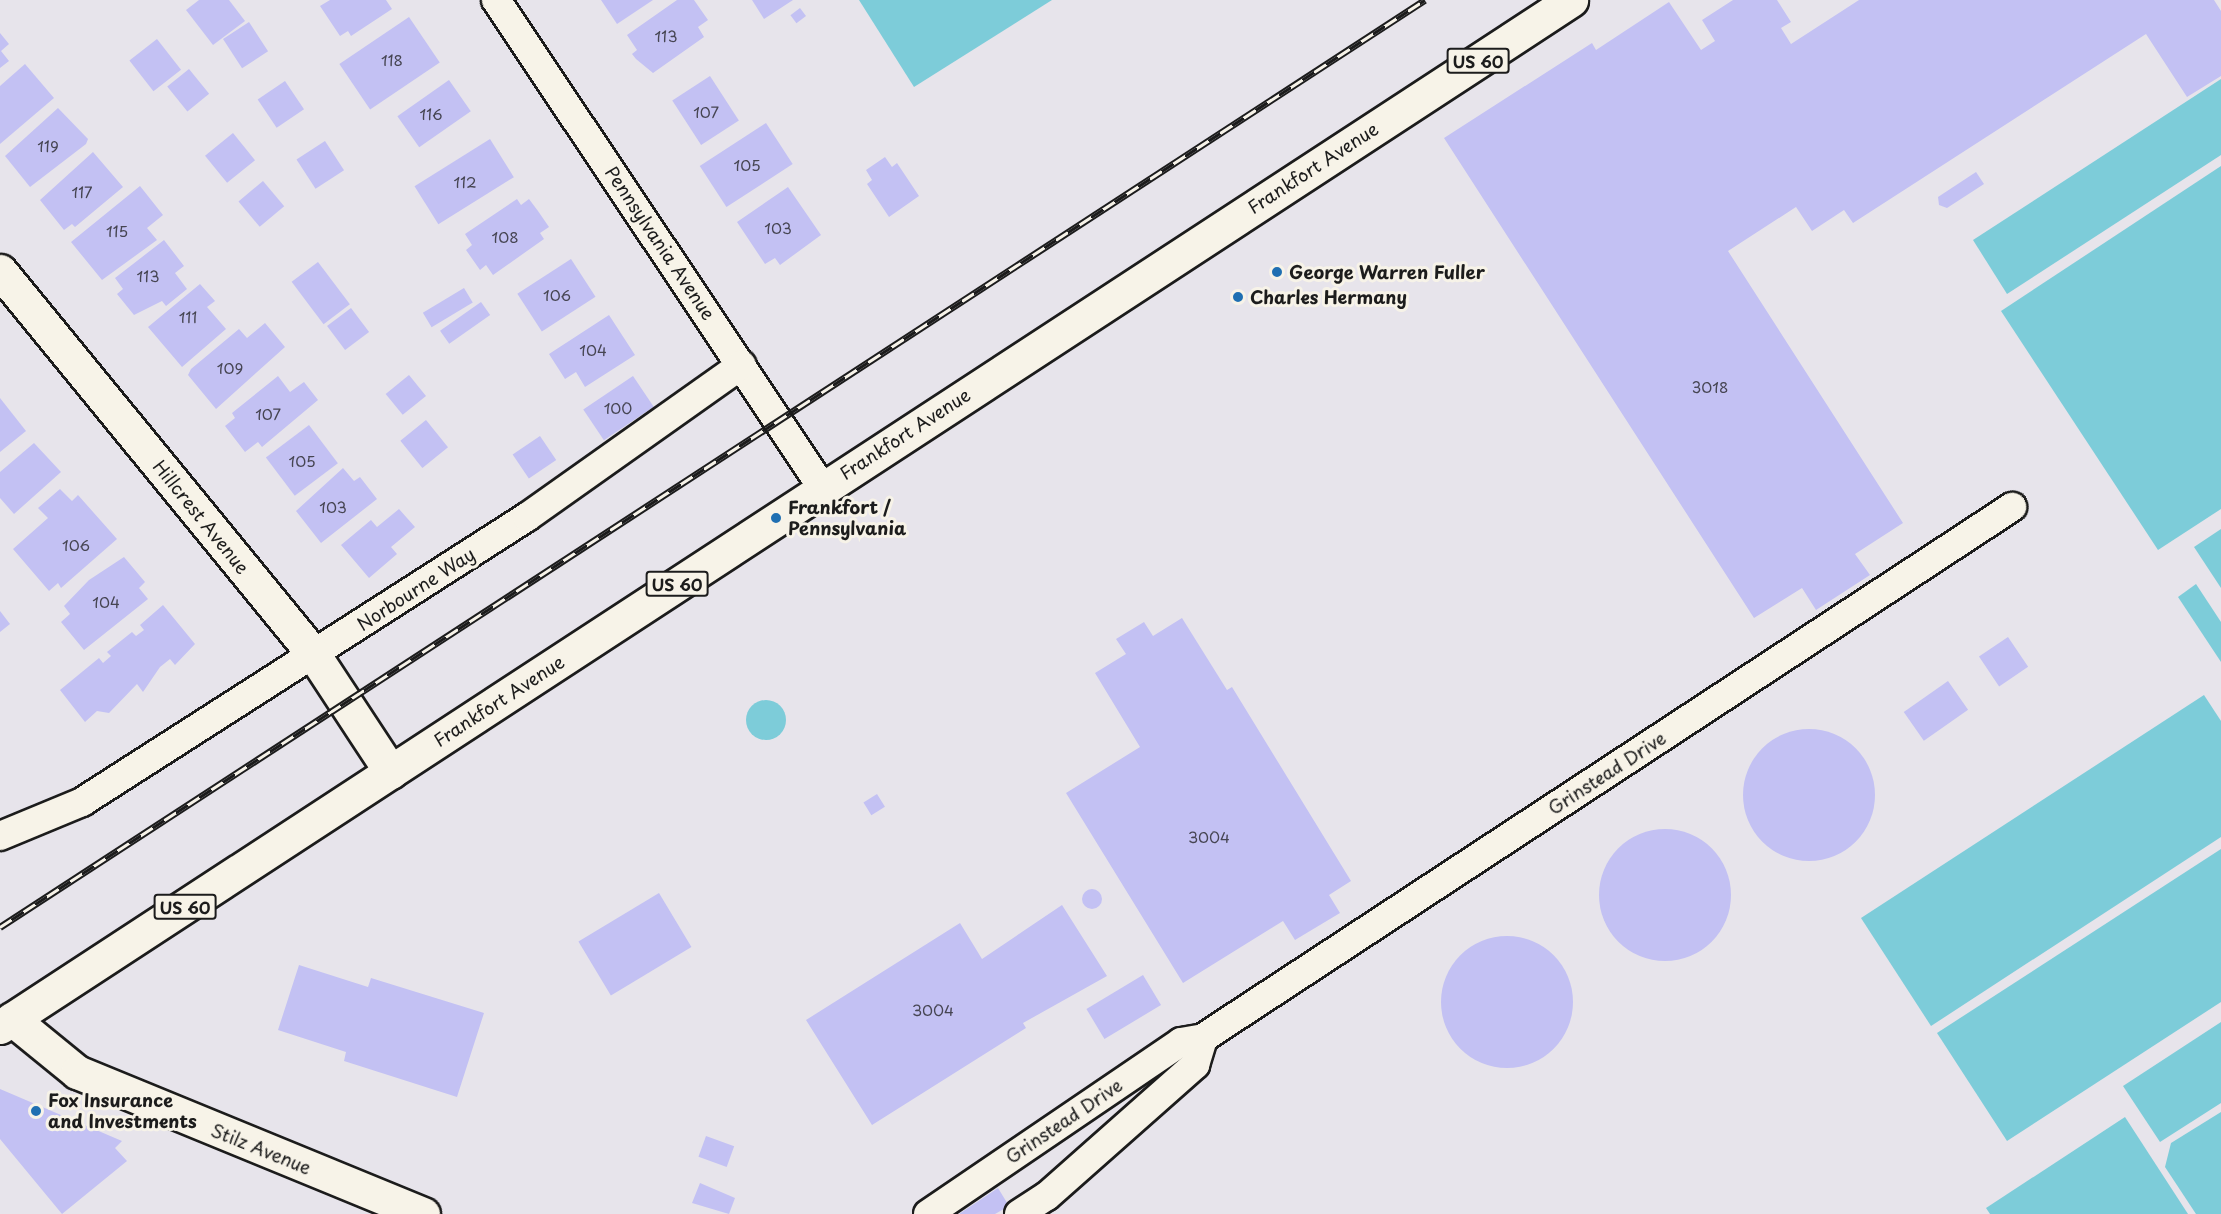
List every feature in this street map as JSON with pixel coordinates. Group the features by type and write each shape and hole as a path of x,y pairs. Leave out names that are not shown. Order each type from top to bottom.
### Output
{"main road":[{"name":"Frankfort Avenue","path":"6,1023 1571,0"},
{"name":"Hillcrest Avenue","path":"0,271 314,655 391,772"},
{"name":"Stilz Avenue","path":"6,1023 77,1072 423,1214"}],"street":[{"name":"Pennsylvania Avenue","path":"496,0 742,365 822,488"},
{"name":"Norbourne Way","path":"0,836 82,802 314,655 526,517 742,365"},
{"name":"Grinstead Drive","path":"928,1214 1171,1048 1203,1038 2012,507"},
{"name":"Grinstead Drive","path":"1019,1214 1055,1189 1195,1065 1203,1038"}],"water":[{"path":"859,0 1052,0 914,87"},
{"path":"2221,79 2221,155 2007,294 1973,240"},
{"path":"2221,166 2221,509 2158,550 2001,311"},
{"path":"2221,529 2221,588 2194,547"},
{"path":"2196,584 2221,622 2221,662 2178,597"},
{"path":"2204,695 2221,721 2221,837 1931,1026 1861,918"},
{"path":"766,700 774,701 780,706 785,712 785,728 780,734 774,739 766,740 758,739 752,734 747,728 746,720 747,712 752,706 758,701"},
{"path":"2221,849 2221,1002 2007,1141 1937,1033"},
{"path":"2221,1022 2221,1103 2160,1142 2123,1086"},
{"path":"2221,1112 2221,1214 2196,1214 2165,1167 2171,1143"},
{"path":"2125,1117 2188,1214 1990,1214 1986,1208"}],"building":[{"path":"199,0 229,0 245,21 213,45 186,10"},
{"path":"330,0 386,0 392,9 351,36 348,31 340,36 320,6"},
{"path":"601,0 653,0 617,24"},
{"path":"677,0 694,0 708,20 698,27 704,37 653,73 632,54 637,50 627,35"},
{"path":"752,0 793,0 764,19"},
{"path":"1733,0 1777,0 1791,22 1781,28 1791,44 1859,0 2214,0 2221,11 2221,76 2187,97 2146,34 1853,223 1844,210 1812,231 1796,207 1728,251 1903,523 1855,554 1870,575 1816,610 1802,588 1754,618 1444,138 1592,43 1596,50 1669,2 1701,50 1715,41 1702,20"},
{"path":"800,8 806,16 796,23 790,15"},
{"path":"409,17 440,63 370,110 339,64"},
{"path":"249,22 268,51 242,68 223,39"},
{"path":"0,33 9,44 1,51 9,61 0,68"},
{"path":"157,39 181,70 153,91 129,61"},
{"path":"25,64 54,98 0,144 0,86"},
{"path":"189,69 209,94 187,111 167,87"},
{"path":"710,76 739,120 701,145 672,101"},
{"path":"449,80 471,111 419,147 397,116"},
{"path":"285,81 304,109 277,128 258,99"},
{"path":"58,108 88,139 86,144 30,187 5,156"},
{"path":"766,123 793,164 726,207 700,166"},
{"path":"233,133 255,160 227,183 205,156"},
{"path":"490,139 514,177 438,224 415,186"},
{"path":"325,141 344,170 316,189 296,160"},
{"path":"93,152 123,187 75,227 72,224 64,230 40,200"},
{"path":"885,157 892,167 897,163 919,196 889,217 867,184 872,180 866,170"},
{"path":"1976,172 1984,184 1947,208 1939,205 1938,197"},
{"path":"263,181 284,206 260,227 238,202"},
{"path":"140,186 163,215 147,228 157,240 102,280 71,242"},
{"path":"788,187 821,235 780,265 775,258 765,264 737,222"},
{"path":"517,199 521,205 529,199 549,227 540,233 544,239 493,275 486,265 480,270 466,250 472,245 465,234"},
{"path":"164,240 184,266 175,273 187,289 166,306 162,301 134,315 117,294 123,289 115,278"},
{"path":"571,259 596,297 542,332 517,294"},
{"path":"318,262 350,304 324,324 292,282"},
{"path":"200,284 215,301 207,307 226,329 182,367 148,327"},
{"path":"464,288 473,303 432,327 423,313"},
{"path":"481,302 490,315 449,344 440,331"},
{"path":"351,308 369,332 345,350 327,326"},
{"path":"609,315 635,355 585,387 576,372 565,379 549,354"},
{"path":"265,323 285,347 216,409 188,375 191,369 239,329 247,338"},
{"path":"409,375 426,396 403,415 386,394"},
{"path":"278,376 290,392 304,382 318,400 262,447 258,442 245,452 225,426 235,418 232,413"},
{"path":"633,376 654,407 604,440 583,410"},
{"path":"0,398 26,431 0,452"},
{"path":"426,420 448,447 422,468 400,441"},
{"path":"309,425 338,463 295,496 266,457"},
{"path":"540,436 556,460 529,478 513,454"},
{"path":"34,443 61,472 14,514 0,498 0,472"},
{"path":"343,468 354,481 360,477 377,499 321,543 296,511"},
{"path":"60,489 72,501 78,495 117,539 61,588 58,583 49,591 13,549 48,518 38,508"},
{"path":"399,509 415,527 391,547 397,554 369,578 341,545 371,520 377,527"},
{"path":"124,557 145,582 139,588 148,599 84,650 61,622 70,614 64,606 89,580"},
{"path":"163,605 195,644 175,665 170,659 160,667 143,692 137,684 109,713 97,711 85,722 60,690 99,658 103,663 111,656 107,652 132,632 136,636 144,630 140,625"},
{"path":"0,611 10,624 0,632"},
{"path":"1182,618 1227,690 1232,687 1351,881 1329,895 1340,913 1295,940 1283,921 1183,983 1066,793 1140,747 1095,673 1126,654 1116,639 1144,622 1153,636"},
{"path":"2008,637 2028,667 1999,686 1979,657"},
{"path":"1948,681 1968,710 1924,741 1904,712"},
{"path":"1809,729 1834,734 1856,748 1870,770 1875,795 1870,820 1856,842 1834,856 1809,861 1784,856 1762,842 1748,820 1743,795 1748,770 1762,748 1784,734"},
{"path":"877,794 885,807 871,815 863,802"},
{"path":"1665,829 1690,834 1712,848 1726,870 1731,895 1726,920 1712,942 1690,956 1665,961 1640,956 1618,942 1604,920 1599,895 1604,870 1618,848 1640,834"},
{"path":"1092,889 1099,892 1102,899 1099,906 1092,909 1085,906 1082,899 1085,892"},
{"path":"659,893 691,947 611,995 578,941"},
{"path":"1062,905 1107,976 1023,1023 1026,1028 872,1125 806,1020 960,923 982,959"},
{"path":"1507,936 1532,941 1554,955 1568,977 1573,1002 1568,1027 1554,1049 1532,1063 1507,1068 1482,1063 1460,1049 1446,1027 1441,1002 1446,977 1460,955 1482,941"},
{"path":"299,965 368,987 371,978 484,1013 457,1097 344,1061 346,1052 278,1030"},
{"path":"1143,975 1161,1005 1104,1039 1086,1009"},
{"path":"0,1089 122,1141 115,1148 127,1161 62,1214 0,1139"},
{"path":"706,1136 734,1146 727,1167 698,1157"},
{"path":"700,1183 735,1198 729,1214 692,1203"},
{"path":"998,1188 1009,1206 995,1214 959,1214"}],"railway":[{"path":"0,927 1425,0"}],"place":[{"name":"George Warren Fuller","path":"1277,272"},
{"name":"Charles Hermany","path":"1238,297"},
{"name":"Frankfort / Pennsylvania","path":"776,518"},
{"name":"Fox Insurance and Investments","path":"36,1111"}]}
